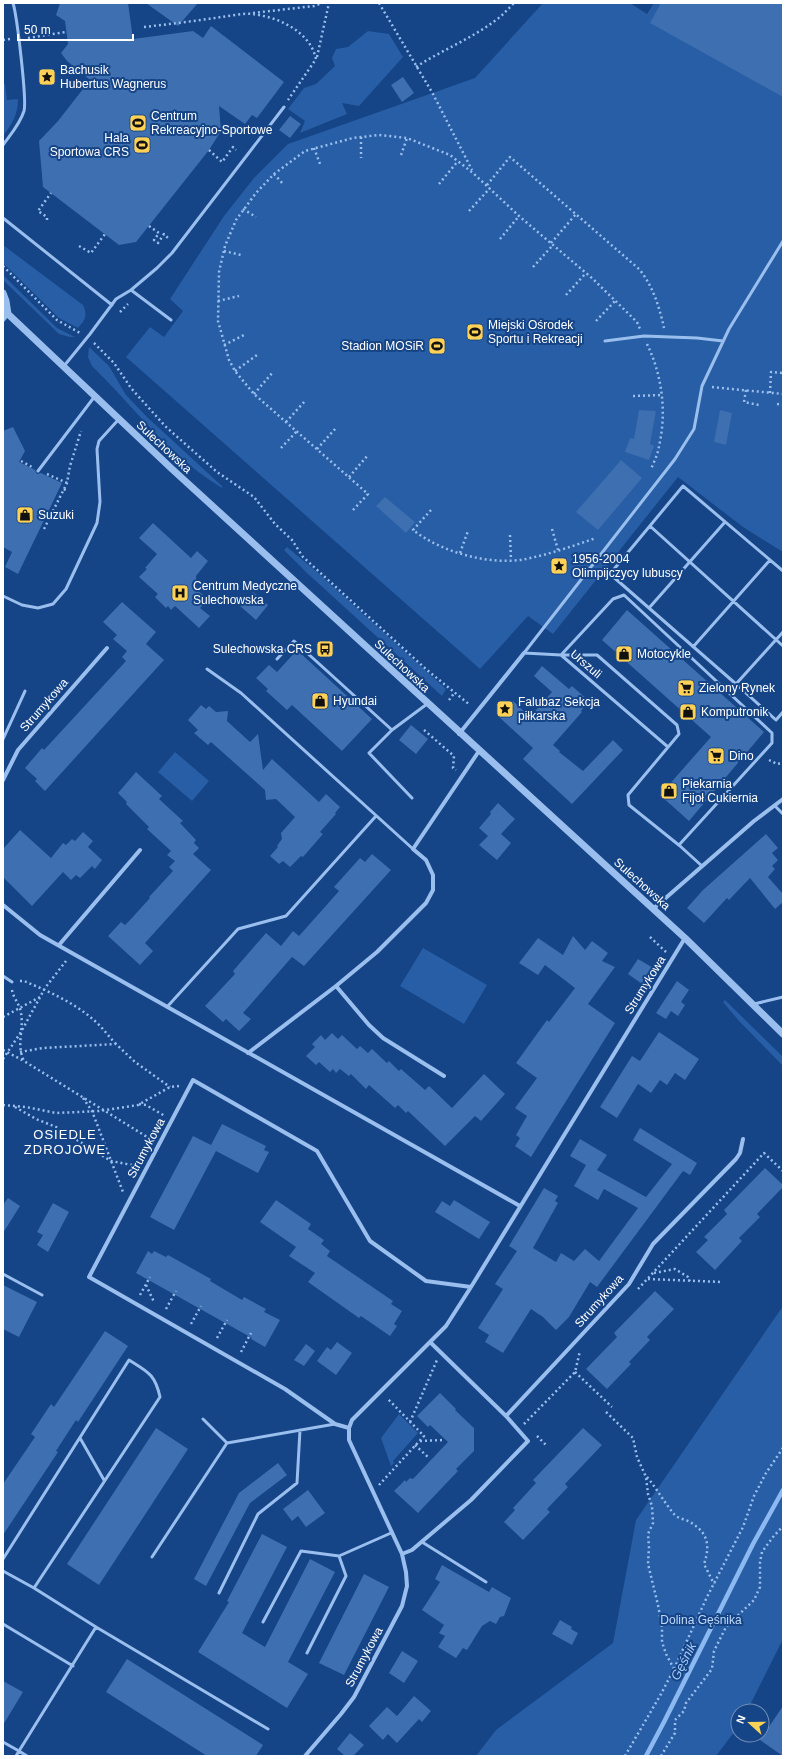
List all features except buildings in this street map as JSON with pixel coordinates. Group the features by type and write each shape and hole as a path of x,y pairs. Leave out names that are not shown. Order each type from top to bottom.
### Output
{"street":[{"path":"3,293 6,302 3,320"},
{"name":"Sulechowska","path":"5,313 64,366 172,469 459,734 685,938 783,1034"},
{"name":"Strumykowa","path":"3,780 18,750 107,648"},
{"path":"459,734 524,653"},
{"path":"248,1053 336,986 377,952 426,903 433,890 433,875 426,860 413,849 479,751"},
{"path":"653,909 754,821 783,799"},
{"path":"58,945 140,850"},
{"path":"3,905 40,935 520,1206"},
{"name":"Strumykowa","path":"305,1756 354,1697 402,1606 407,1586 402,1554 372,1492 350,1440 349,1428 352,1420 446,1326 685,938"},
{"path":"336,986 369,1025 383,1038 444,1076"},
{"path":"190,1087 193,1080 317,1151 370,1241 426,1281 471,1287"},
{"name":"Strumykowa","path":"190,1087 89,1277 285,1388 334,1424 349,1428"},
{"name":"Strumykowa","path":"506,1416 629,1284 653,1244 736,1159 740,1153 743,1140"},
{"path":"402,1554 412,1550 471,1500 528,1441 506,1416 430,1342"}],"lane":[{"path":"3,145 17,127 24,109 24,92 13,3"},
{"path":"64,366 116,299 131,290 172,253 284,107"},
{"path":"3,218 112,305"},
{"path":"524,653 675,459 694,429 702,386 723,341 783,241"},
{"path":"131,290 171,320"},
{"path":"605,341 644,336 666,336 723,341"},
{"path":"38,471 95,396"},
{"path":"3,596 22,605 38,608 53,604 66,589 97,523 100,502 97,449 99,441 119,419"},
{"path":"783,571 683,486 610,574 776,720 783,712"},
{"path":"649,608 725,522"},
{"path":"650,526 783,646"},
{"path":"693,647 770,560"},
{"path":"561,655 613,599 624,595 772,733 772,743 679,845"},
{"path":"736,684 783,632"},
{"path":"277,659 294,641 392,730"},
{"name":"Urszuli","path":"524,653 561,655 668,748"},
{"path":"561,655 597,655 677,725 679,734 628,795 629,805 679,845 702,866"},
{"path":"207,669 241,693 413,849"},
{"path":"3,739 25,691"},
{"path":"412,798 368,753 392,730 427,704"},
{"path":"775,806 783,814"},
{"path":"167,1007 238,929 286,916 376,816"},
{"path":"3,976 12,982"},
{"path":"752,1004 783,997"},
{"path":"3,1274 42,1296"},
{"path":"3,1559 129,1360 146,1371 157,1381 160,1396 34,1588"},
{"path":"203,1419 227,1444"},
{"path":"152,1557 227,1444 334,1424"},
{"path":"219,1593 258,1514 297,1483 300,1430"},
{"path":"80,1438 104,1480"},
{"path":"263,1622 301,1551 340,1556 391,1533"},
{"path":"422,1542 486,1582"},
{"path":"307,1653 346,1576 340,1556"},
{"path":"3,1571 34,1588 96,1627 268,1729"},
{"path":"3,1624 73,1666"},
{"path":"16,1756 96,1627"},
{"path":"3,1742 27,1756"}],"path":[{"path":"144,27 314,6 322,3"},
{"path":"284,107 316,59 329,3"},
{"path":"379,3 433,94 473,172"},
{"path":"416,67 433,56 462,42 497,20 514,3"},
{"path":"238,15 250,14 273,19 290,27 304,37 314,49 316,59"},
{"path":"28,38 66,32"},
{"path":"353,510 368,494 254,394 236,371 224,345 218,321 218,301 219,272 224,251 230,233 243,209 274,174 305,151 361,137 379,135 406,138 450,155 473,172 519,216 586,273 637,322 656,362 662,395 663,415 659,446 651,469"},
{"path":"361,137 361,158"},
{"path":"401,155 406,138"},
{"path":"209,150 222,162 232,147 236,150"},
{"path":"314,148 320,164"},
{"path":"487,185 510,157 639,269 646,278 659,304 666,336"},
{"path":"439,184 458,161"},
{"path":"274,174 284,185"},
{"path":"468,212 490,188"},
{"path":"46,220 47,217 38,211 51,193"},
{"path":"243,209 256,217"},
{"path":"533,267 576,214"},
{"path":"500,239 519,216"},
{"path":"149,226 159,234 154,240 158,243 164,234 169,239"},
{"path":"79,246 91,253 105,234"},
{"path":"224,251 241,255"},
{"path":"3,266 57,320 95,344 114,363 131,388 165,426 218,472 254,497 268,513 275,524 292,540 303,557 427,670 470,705"},
{"path":"566,295 586,273"},
{"path":"116,316 138,295"},
{"path":"218,301 240,296"},
{"path":"596,321 615,301"},
{"path":"224,345 244,335"},
{"path":"95,344 99,338"},
{"path":"236,371 257,355"},
{"path":"254,394 274,372"},
{"path":"770,393 771,372 783,373"},
{"path":"702,386 783,394"},
{"path":"746,390 744,402 759,405"},
{"path":"633,396 662,395"},
{"path":"286,422 305,401"},
{"path":"777,404 783,405"},
{"path":"44,529 64,489 83,424"},
{"path":"317,449 336,428"},
{"path":"282,448 297,431"},
{"path":"348,477 368,455"},
{"path":"64,489 68,492"},
{"path":"431,510 413,530 425,540 460,553 487,559 524,560 596,538"},
{"path":"51,516 56,518"},
{"path":"552,529 558,550"},
{"path":"460,553 468,531"},
{"path":"510,535 511,560"},
{"path":"449,700 455,692"},
{"path":"424,730 454,756 453,768 457,771"},
{"path":"762,754 772,762 778,764 783,763"},
{"path":"650,937 666,952"},
{"path":"3,1060 21,1032 44,990 72,953"},
{"path":"24,1061 20,1052 19,1042 22,1020 21,1008 12,993 12,982 24,981 75,1007 94,1021 135,1062 170,1087"},
{"path":"3,1017 41,997"},
{"path":"20,1052 43,1048 116,1044"},
{"path":"3,1050 105,1110 159,1145"},
{"path":"139,1104 170,1087 190,1087"},
{"path":"82,1096 92,1111 128,1204"},
{"path":"3,1106 44,1109 56,1113 105,1110 139,1104 146,1105 171,1122"},
{"path":"13,1106 36,1119 56,1127 112,1161 147,1168"},
{"path":"633,1295 764,1153 783,1171"},
{"path":"653,1273 675,1269 688,1277 690,1281"},
{"path":"140,1295 150,1277"},
{"path":"648,1279 723,1282"},
{"path":"146,1285 154,1303"},
{"path":"166,1309 176,1291"},
{"path":"191,1324 201,1306"},
{"path":"217,1338 227,1320"},
{"path":"241,1352 251,1333"},
{"path":"530,1429 524,1424 575,1372 581,1348"},
{"path":"410,1422 440,1352"},
{"path":"575,1372 612,1407"},
{"path":"372,1492 424,1436 380,1391"},
{"path":"606,1412 632,1438 637,1457 646,1477 648,1494 652,1506 653,1523 648,1534 648,1564 662,1627 662,1642 666,1654 674,1669"},
{"path":"535,1434 546,1445"},
{"path":"420,1441 444,1440"},
{"path":"415,1445 429,1458"},
{"path":"625,1756 658,1700 674,1669 743,1527 754,1496 766,1473 783,1448"},
{"path":"646,1477 658,1490 676,1516 698,1527 706,1539 708,1553 704,1564 714,1584"},
{"path":"661,1756 675,1733 676,1720 684,1711 686,1704 712,1669 714,1651 726,1627 754,1600 760,1587 760,1562 762,1552 783,1526"}],"green space":[{"name":"Miejski Ośrodek Sportu i Rekreacji","path":"543,3 630,3 647,14 654,3 783,3 783,552 743,527 678,477 553,634 528,616 480,669 126,357 150,327 164,337 183,311 170,299 224,216 254,178 288,144 475,78"},
{"path":"368,31 389,34 403,57 359,106 342,103 347,114 300,133 305,121 288,109 304,88 316,84 335,66 332,58 336,49 348,47"},
{"path":"3,84 5,84 7,100 18,99 14,119 3,136"},
{"path":"3,245 83,305 85,318 78,328 59,318 3,263"},
{"path":"3,275 57,328 75,337 59,334 3,280"},
{"path":"89,347 109,366 126,395 147,417 222,486 222,488 185,461 153,431 92,366 88,357"},
{"path":"287,547 317,572 446,689 442,696 307,573 284,550"},
{"path":"175,752 209,781 192,801 158,772"},
{"path":"423,948 487,985 464,1024 400,986"},
{"path":"725,1000 783,1057 783,1066 739,1021 723,1002"},
{"name":"Dolina Gęśnika","path":"783,1306 783,1639 751,1703 730,1703 730,1738 716,1756 476,1756 496,1730 613,1643 636,1520"},
{"path":"399,1414 418,1433 393,1461 394,1463 391,1466 381,1438"}],"waterway":[{"name":"Gęśnik","path":"646,1756 753,1544 783,1490"}],"place":[{"name":"Bachusik Hubertus Wagnerus","path":"47,77"},
{"name":"Centrum Rekreacyjno-Sportowe","path":"138,123"},
{"name":"Hala Sportowa CRS","path":"142,145"},
{"name":"Miejski Ośrodek Sportu i Rekreacji","path":"475,332"},
{"name":"Stadion MOSiR","path":"437,346"},
{"name":"Suzuki","path":"25,515"},
{"name":"1956-2004 Olimpijczycy lubuscy","path":"559,566"},
{"name":"Centrum Medyczne Sulechowska","path":"180,593"},
{"name":"Sulechowska CRS","path":"325,649"},
{"name":"Motocykle","path":"624,654"},
{"name":"Zielony Rynek","path":"686,688"},
{"name":"Hyundai","path":"320,701"},
{"name":"Falubaz Sekcja piłkarska","path":"505,709"},
{"name":"Komputronik","path":"688,712"},
{"name":"Dino","path":"716,756"},
{"name":"Piekarnia Fijoł Cukiernia","path":"669,791"}],"district":[{"name":"OSIEDLE ZDROJOWE","path":"65,1142"}]}
